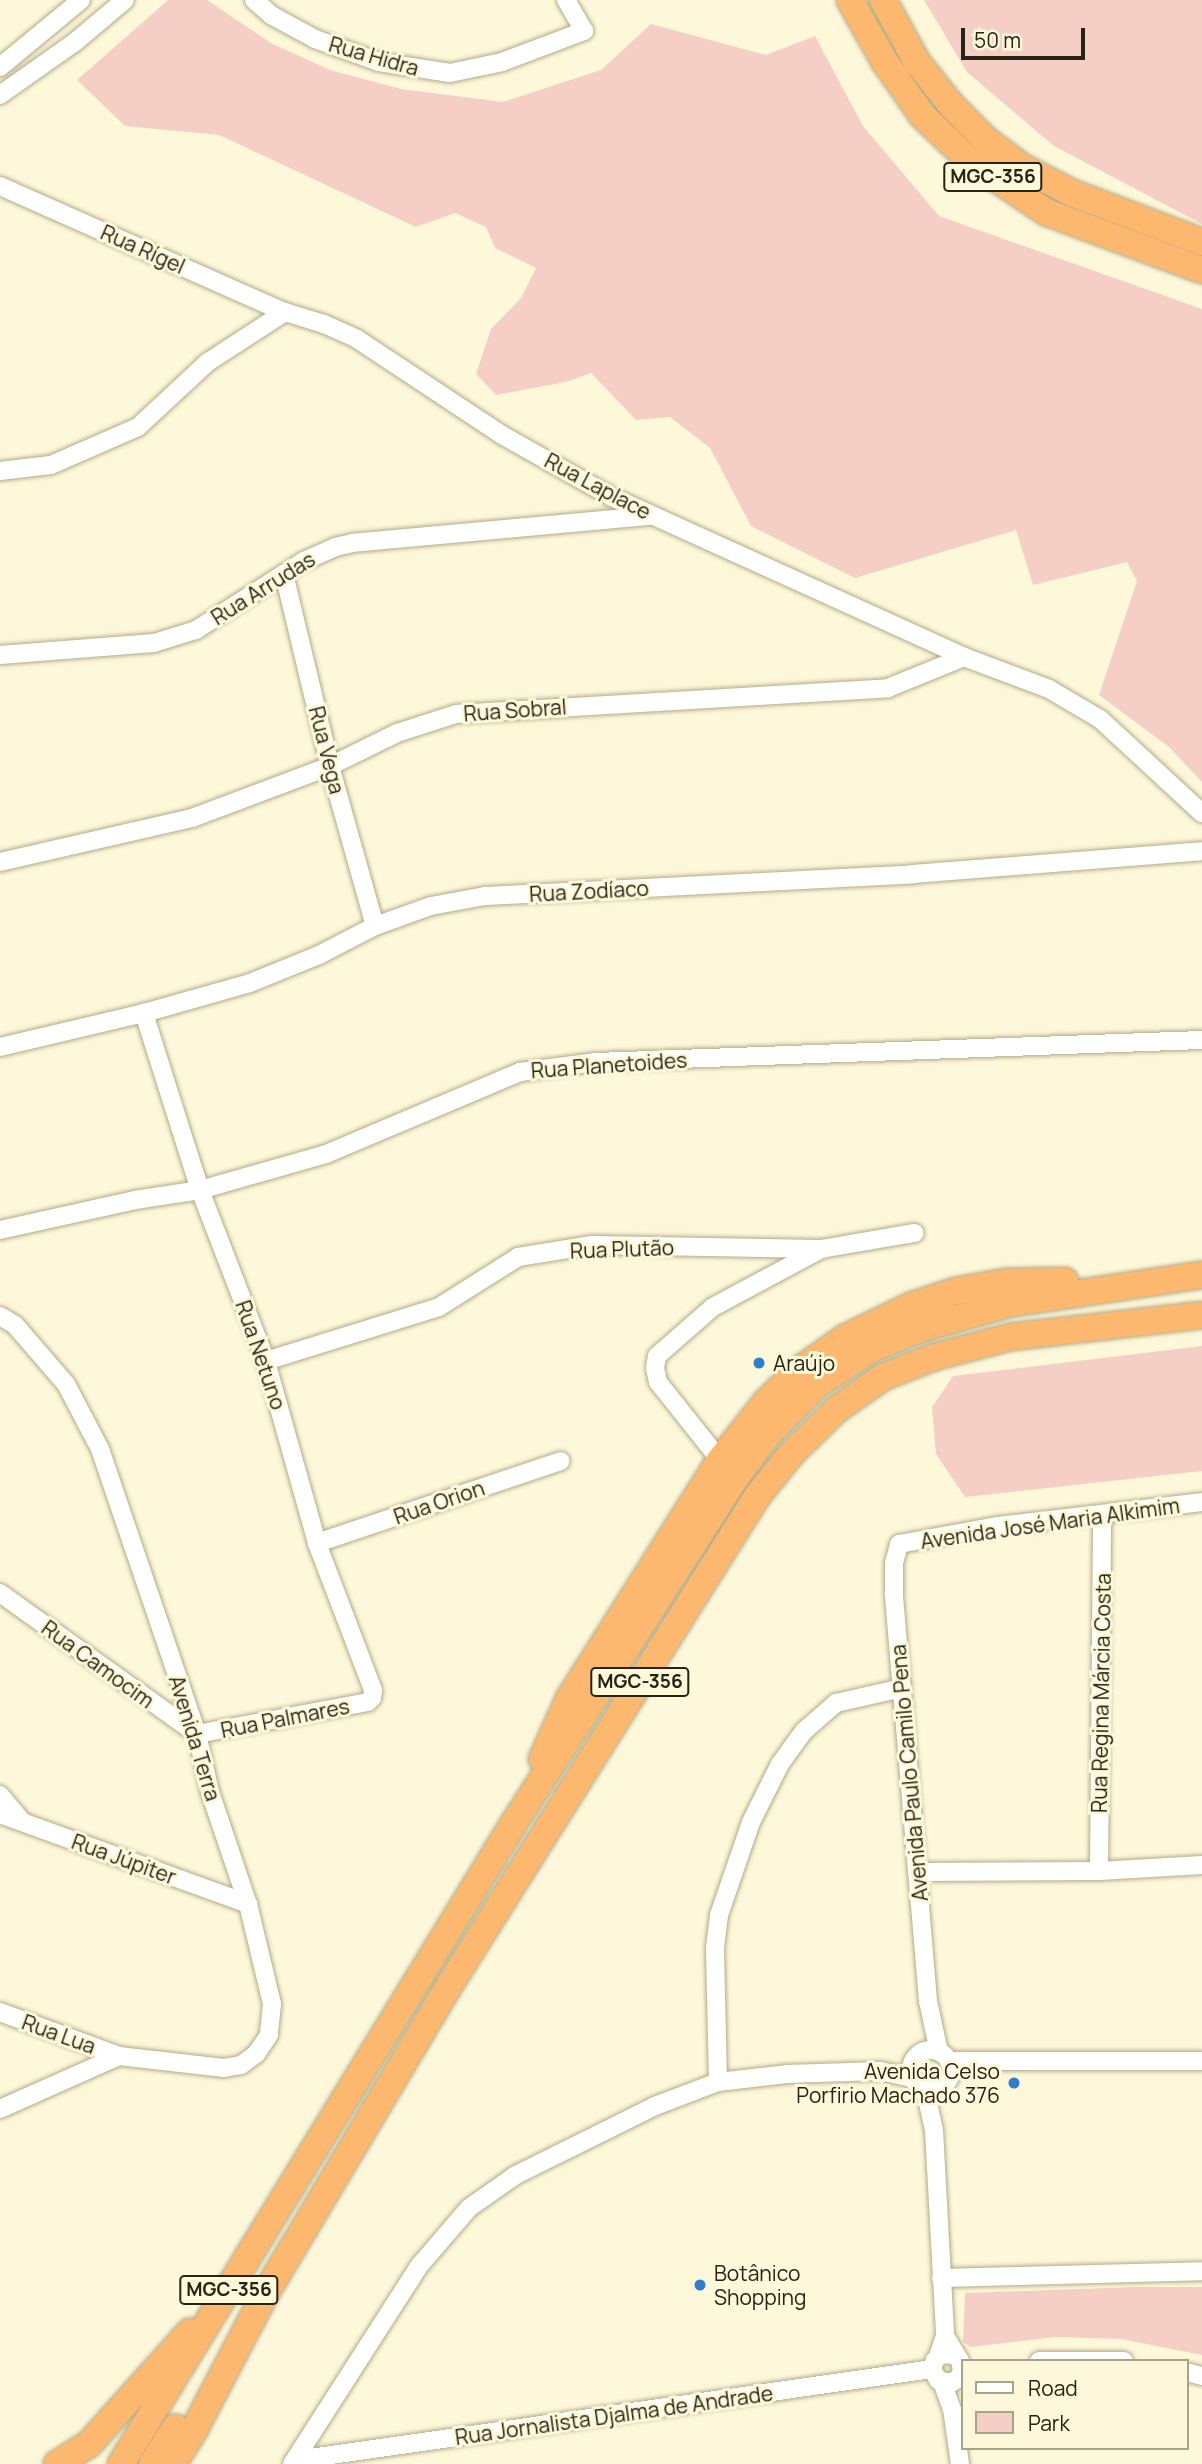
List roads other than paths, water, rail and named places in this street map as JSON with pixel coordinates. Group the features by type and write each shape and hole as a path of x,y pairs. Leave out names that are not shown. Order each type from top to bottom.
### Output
{"highway":[{"name":"MGC-356","path":"850,0 885,62 922,115 970,161 1045,212 1202,270"},
{"name":"MGC-356","path":"883,0 917,62 953,106 996,147 1022,167 1072,193 1202,242"},
{"name":"MGC-356","path":"121,2464 514,1824 734,1480 769,1433 817,1385 871,1349 947,1321 1007,1304 1196,1276"},
{"path":"514,1824 569,1699 727,1451 765,1402 798,1371 845,1338 913,1305 956,1291 1006,1282 1196,1276"},
{"name":"MGC-356","path":"152,2464 264,2296 447,1989 758,1495 792,1453 837,1409 883,1377 934,1357 1010,1338 1202,1315"},
{"name":"MGC-356","path":"107,2464 289,2168 334,2114"},
{"name":"MGC-356","path":"173,2464 194,2430 264,2296"},
{"path":"57,2464 89,2444 191,2330"},
{"path":"183,2464 194,2430"}],"street":[{"path":"0,67 81,0"},
{"path":"0,95 75,41 125,0"},
{"name":"Rua Hidra","path":"254,0 271,15 315,39 379,62 423,71 450,73 502,62 584,31 566,0"},
{"name":"Rua Rígel","path":"0,186 285,312"},
{"path":"0,471 51,465 138,427 208,362 285,312"},
{"name":"Rua Laplace","path":"285,312 324,324 357,339 502,435 612,497 964,657 1049,689 1100,719 1202,813"},
{"name":"Rua Arrudas","path":"0,654 154,643 196,629 319,553 352,543 654,516"},
{"name":"Rua Vega","path":"284,574 330,766 375,926"},
{"name":"Rua Sobral","path":"0,862 192,818 330,766 397,733 456,713 888,688 964,657"},
{"name":"Rua Zodíaco","path":"0,1047 144,1013 250,983 319,955 375,926 430,906 485,896 912,874 1202,851"},
{"name":"Rua Netuno","path":"144,1013 200,1190 267,1362 317,1543 373,1690 372,1698"},
{"name":"Rua Planetoides","path":"0,1230 135,1200 200,1190 326,1154 520,1072 596,1062 1202,1040"},
{"name":"Rua Plutão","path":"267,1362 439,1307 518,1257 592,1245 821,1250 915,1233"},
{"path":"727,1451 700,1433 658,1382 655,1368 657,1356 713,1307 821,1250"},
{"name":"Avenida Terra","path":"0,1316 15,1325 66,1384 100,1449 197,1734 210,1792 248,1904 272,2004 269,2035 256,2054 241,2065 224,2068 119,2056"},
{"name":"Rua Orion","path":"317,1543 561,1461"},
{"name":"Avenida José Maria Alkimim","path":"899,1544 998,1526 1202,1502"},
{"name":"Rua Regina Márcia Costa","path":"1099,1871 1102,1515"},
{"name":"Avenida Paulo Camilo Pena","path":"899,1544 894,1563 894,1593 928,2001 945,2336 960,2464"},
{"name":"Rua Camocim","path":"0,1593 197,1734"},
{"path":"718,2082 715,1948 728,1885 751,1822 780,1764 804,1731 836,1703 902,1688"},
{"name":"Rua Palmares","path":"197,1734 368,1702 372,1698"},
{"path":"0,1795 23,1822"},
{"name":"Rua Júpiter","path":"0,1814 248,1904"},
{"path":"917,1872 1099,1871 1202,1865"},
{"name":"Rua Lua","path":"0,2011 119,2056"},
{"path":"0,2109 119,2056"},
{"path":"294,2462 420,2265 469,2208 527,2170 655,2106 718,2082 787,2074 931,2070 1045,2063 1202,2062"},
{"path":"942,2278 1202,2271"},
{"path":"1064,2359 1092,2359"},
{"name":"Rua Jornalista Djalma de Andrade","path":"294,2462 949,2368"},
{"path":"363,2464 383,2448"}],"place":[{"name":"Araújo","path":"759,1363"},
{"name":"Avenida Celso Porfirio Machado 376","path":"1014,2083"},
{"name":"Botânico Shopping","path":"700,2285"}]}
